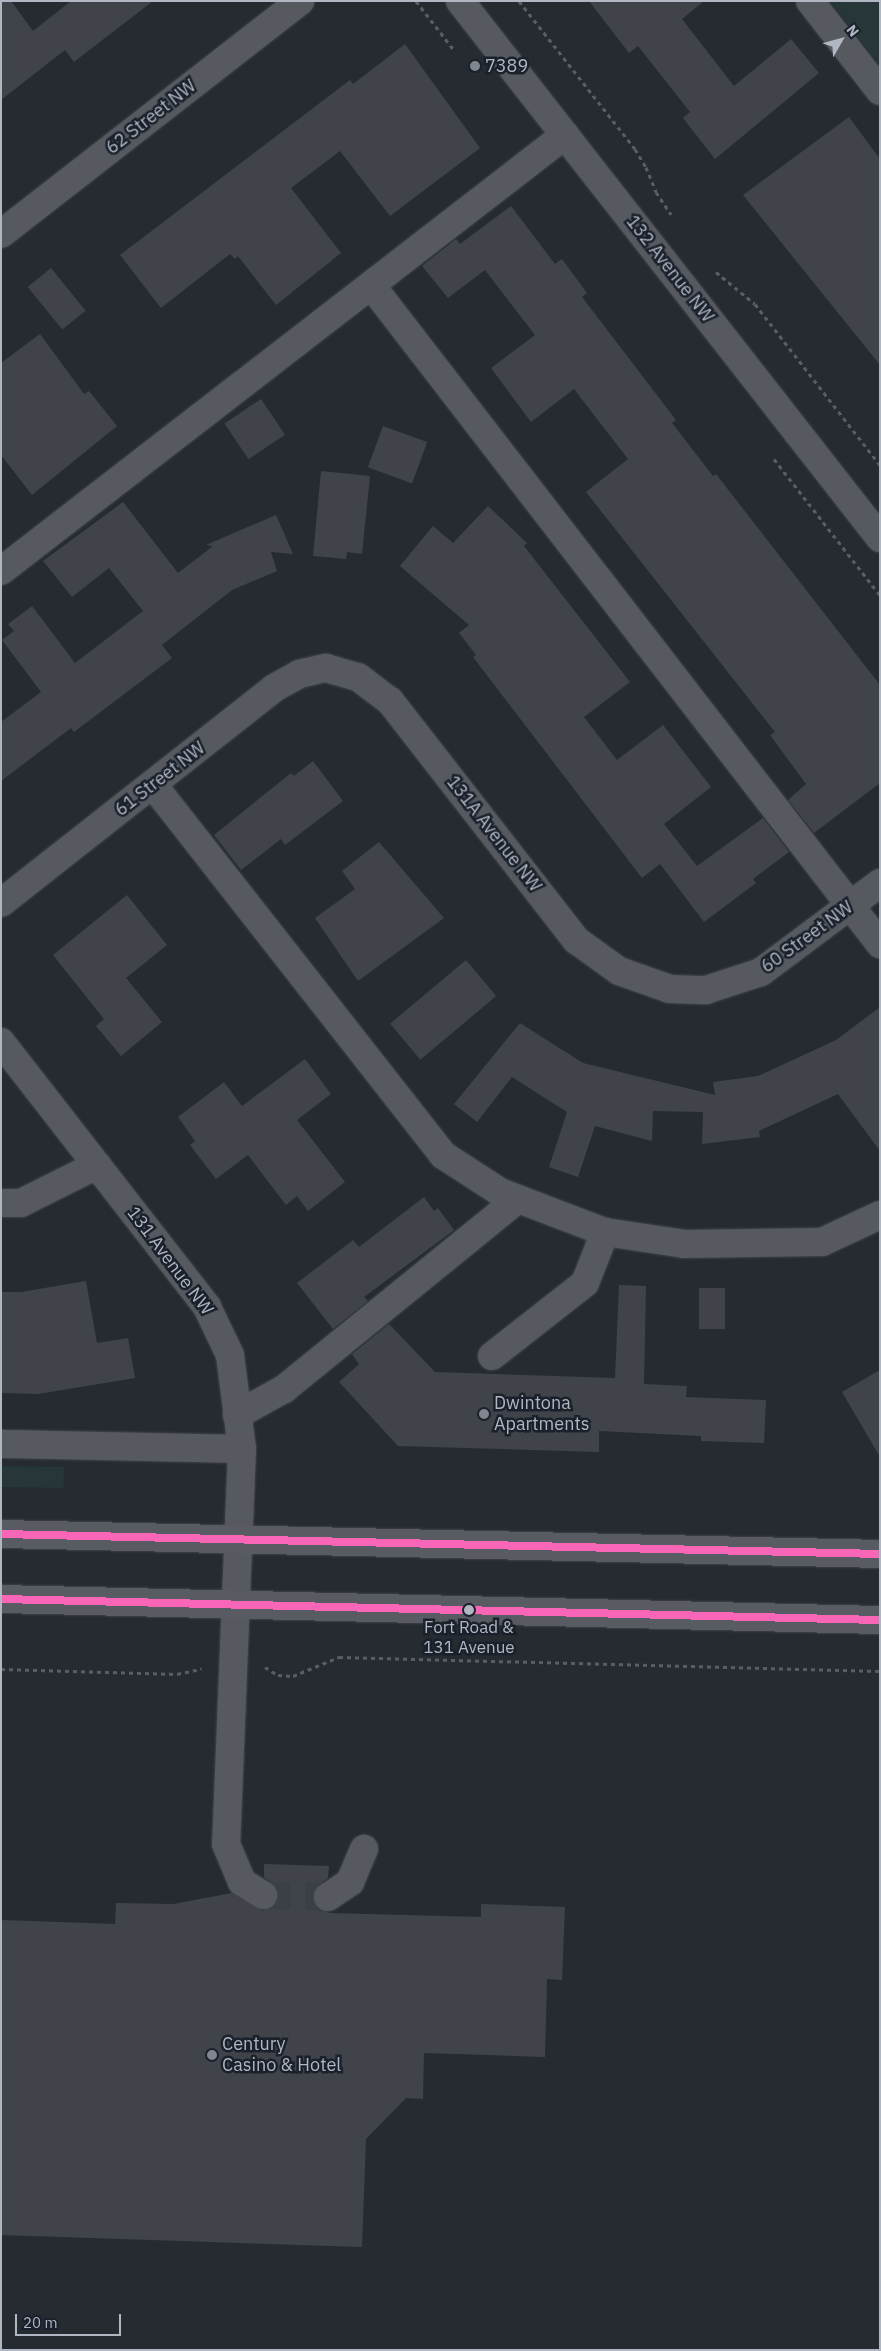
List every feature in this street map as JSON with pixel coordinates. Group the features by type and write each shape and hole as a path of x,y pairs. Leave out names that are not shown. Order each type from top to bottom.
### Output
{"main road":[{"path":"1,1534 880,1554"},
{"path":"1,1600 880,1620"}],"street":[{"name":"62 Street NW","path":"1,234 300,1"},
{"name":"132 Avenue NW","path":"460,1 880,538"},
{"path":"810,1 880,91"},
{"path":"1,571 565,135"},
{"path":"371,285 880,944"},
{"name":"61 Street NW","path":"1,903 274,688 299,674 326,668"},
{"name":"131A Avenue NW","path":"326,668 358,677 390,701 576,940 619,971 670,989"},
{"path":"153,785 443,1155 500,1192 605,1232 684,1244 822,1242 880,1215"},
{"name":"60 Street NW","path":"670,989 706,990 761,972 880,883"},
{"name":"131 Avenue NW","path":"1,1042 207,1307 230,1355 242,1449 226,1844 242,1882 263,1895"},
{"path":"1,1203 21,1203 97,1165"},
{"path":"237,1415 284,1389 518,1198"},
{"path":"492,1356 585,1283 605,1232"},
{"path":"1,1444 242,1449"},
{"path":"328,1897 350,1882 364,1849"}],"path":[{"path":"519,1 635,150 646,167 656,192 672,216"},
{"path":"712,267 755,304 880,465"},
{"path":"266,1667 278,1675 293,1676 339,1657 880,1671"},
{"path":"1,1669 177,1674 187,1670"}],"shaded area":[{"path":"830,1 880,1 880,65"},
{"path":"1,1466 64,1467 64,1488 1,1487"}],"building":[{"path":"1,1 11,1 33,31 71,1 153,1 74,62 65,50 1,100"},
{"path":"589,1 704,1 682,19 734,86 791,39 819,73 715,159 683,118 690,112 638,46 629,53"},
{"path":"405,44 480,148 390,216 340,151 291,188 341,253 276,305 238,256 235,259 230,254 161,308 120,255 350,80 353,84"},
{"path":"849,117 880,159 880,365 743,195"},
{"path":"511,206 555,264 562,259 587,293 582,297 676,420 672,423 713,476 716,474 880,685 880,783 814,833 788,800 806,784 770,735 775,732 586,492 628,459 574,389 531,422 491,368 535,335 485,270 448,298 422,266 456,239 460,244"},
{"path":"51,268 86,311 62,330 28,287"},
{"path":"40,334 84,394 89,391 117,426 32,495 1,455 1,363"},
{"path":"261,399 285,435 249,459 225,424"},
{"path":"383,426 427,442 412,483 368,467"},
{"path":"321,471 370,476 362,554 347,552 346,559 313,556"},
{"path":"123,502 178,573 213,546 206,545 276,515 293,554 271,552 277,571 232,590 162,645 172,658 74,732 71,728 1,781 1,722 41,692 2,640 14,631 8,624 32,606 75,663 143,611 109,568 72,597 43,561"},
{"path":"488,506 527,543 524,546 630,682 584,717 617,760 663,725 711,787 664,824 697,866 763,818 789,852 753,879 756,883 704,922 660,864 642,878 473,657 476,655 459,633 469,625 400,566 433,526 453,543"},
{"path":"313,761 343,801 285,845 281,839 241,870 214,835 291,773 294,776"},
{"path":"379,842 444,918 358,981 315,918 355,889 342,871"},
{"path":"127,895 167,945 126,978 162,1022 121,1056 96,1026 104,1019 53,955"},
{"path":"466,960 496,996 420,1060 390,1024"},
{"path":"880,1007 880,1151 838,1094 759,1131 760,1137 702,1144 703,1112 653,1111 652,1141 595,1126 578,1177 549,1167 567,1112 512,1077 477,1122 454,1104 520,1023 583,1063 715,1095 713,1082 758,1076 836,1040"},
{"path":"305,1059 331,1094 297,1120 345,1182 308,1211 297,1196 286,1205 248,1155 216,1179 190,1145 195,1141 178,1117 224,1082 242,1106"},
{"path":"424,1197 434,1211 438,1208 454,1230 364,1297 368,1301 333,1329 297,1283 353,1240 359,1247"},
{"path":"86,1281 97,1343 128,1338 135,1378 38,1394 1,1393 1,1292 21,1292"},
{"name":"Dwintona Apartments","path":"619,1285 646,1286 644,1384 687,1386 686,1397 766,1400 764,1443 701,1441 701,1436 599,1431 599,1452 398,1446 339,1382 359,1364 352,1354 389,1324 435,1372 615,1378"},
{"path":"699,1288 725,1288 725,1329 699,1329"},
{"path":"880,1370 880,1457 842,1392"},
{"name":"Century Casino & Hotel","path":"264,1864 329,1866 328,1878 314,1890 312,1898 315,1906 329,1913 481,1917 481,1904 565,1907 562,1980 547,1979 545,2057 424,2053 423,2099 406,2098 366,2139 362,2247 1,2235 1,1920 115,1924 116,1903 173,1904 232,1893 263,1911 276,1904 279,1896 276,1887 264,1877"}],"tunnel":[{"path":"263,1895 328,1897"}],"transit line":[{"path":"1,1534 880,1554"},
{"path":"1,1599 880,1620"}],"place":[{"name":"7389","path":"475,66"},
{"name":"Dwintona Apartments","path":"484,1414"},
{"name":"Fort Road & 131 Avenue","path":"469,1610"},
{"name":"Century Casino & Hotel","path":"212,2055"}]}
